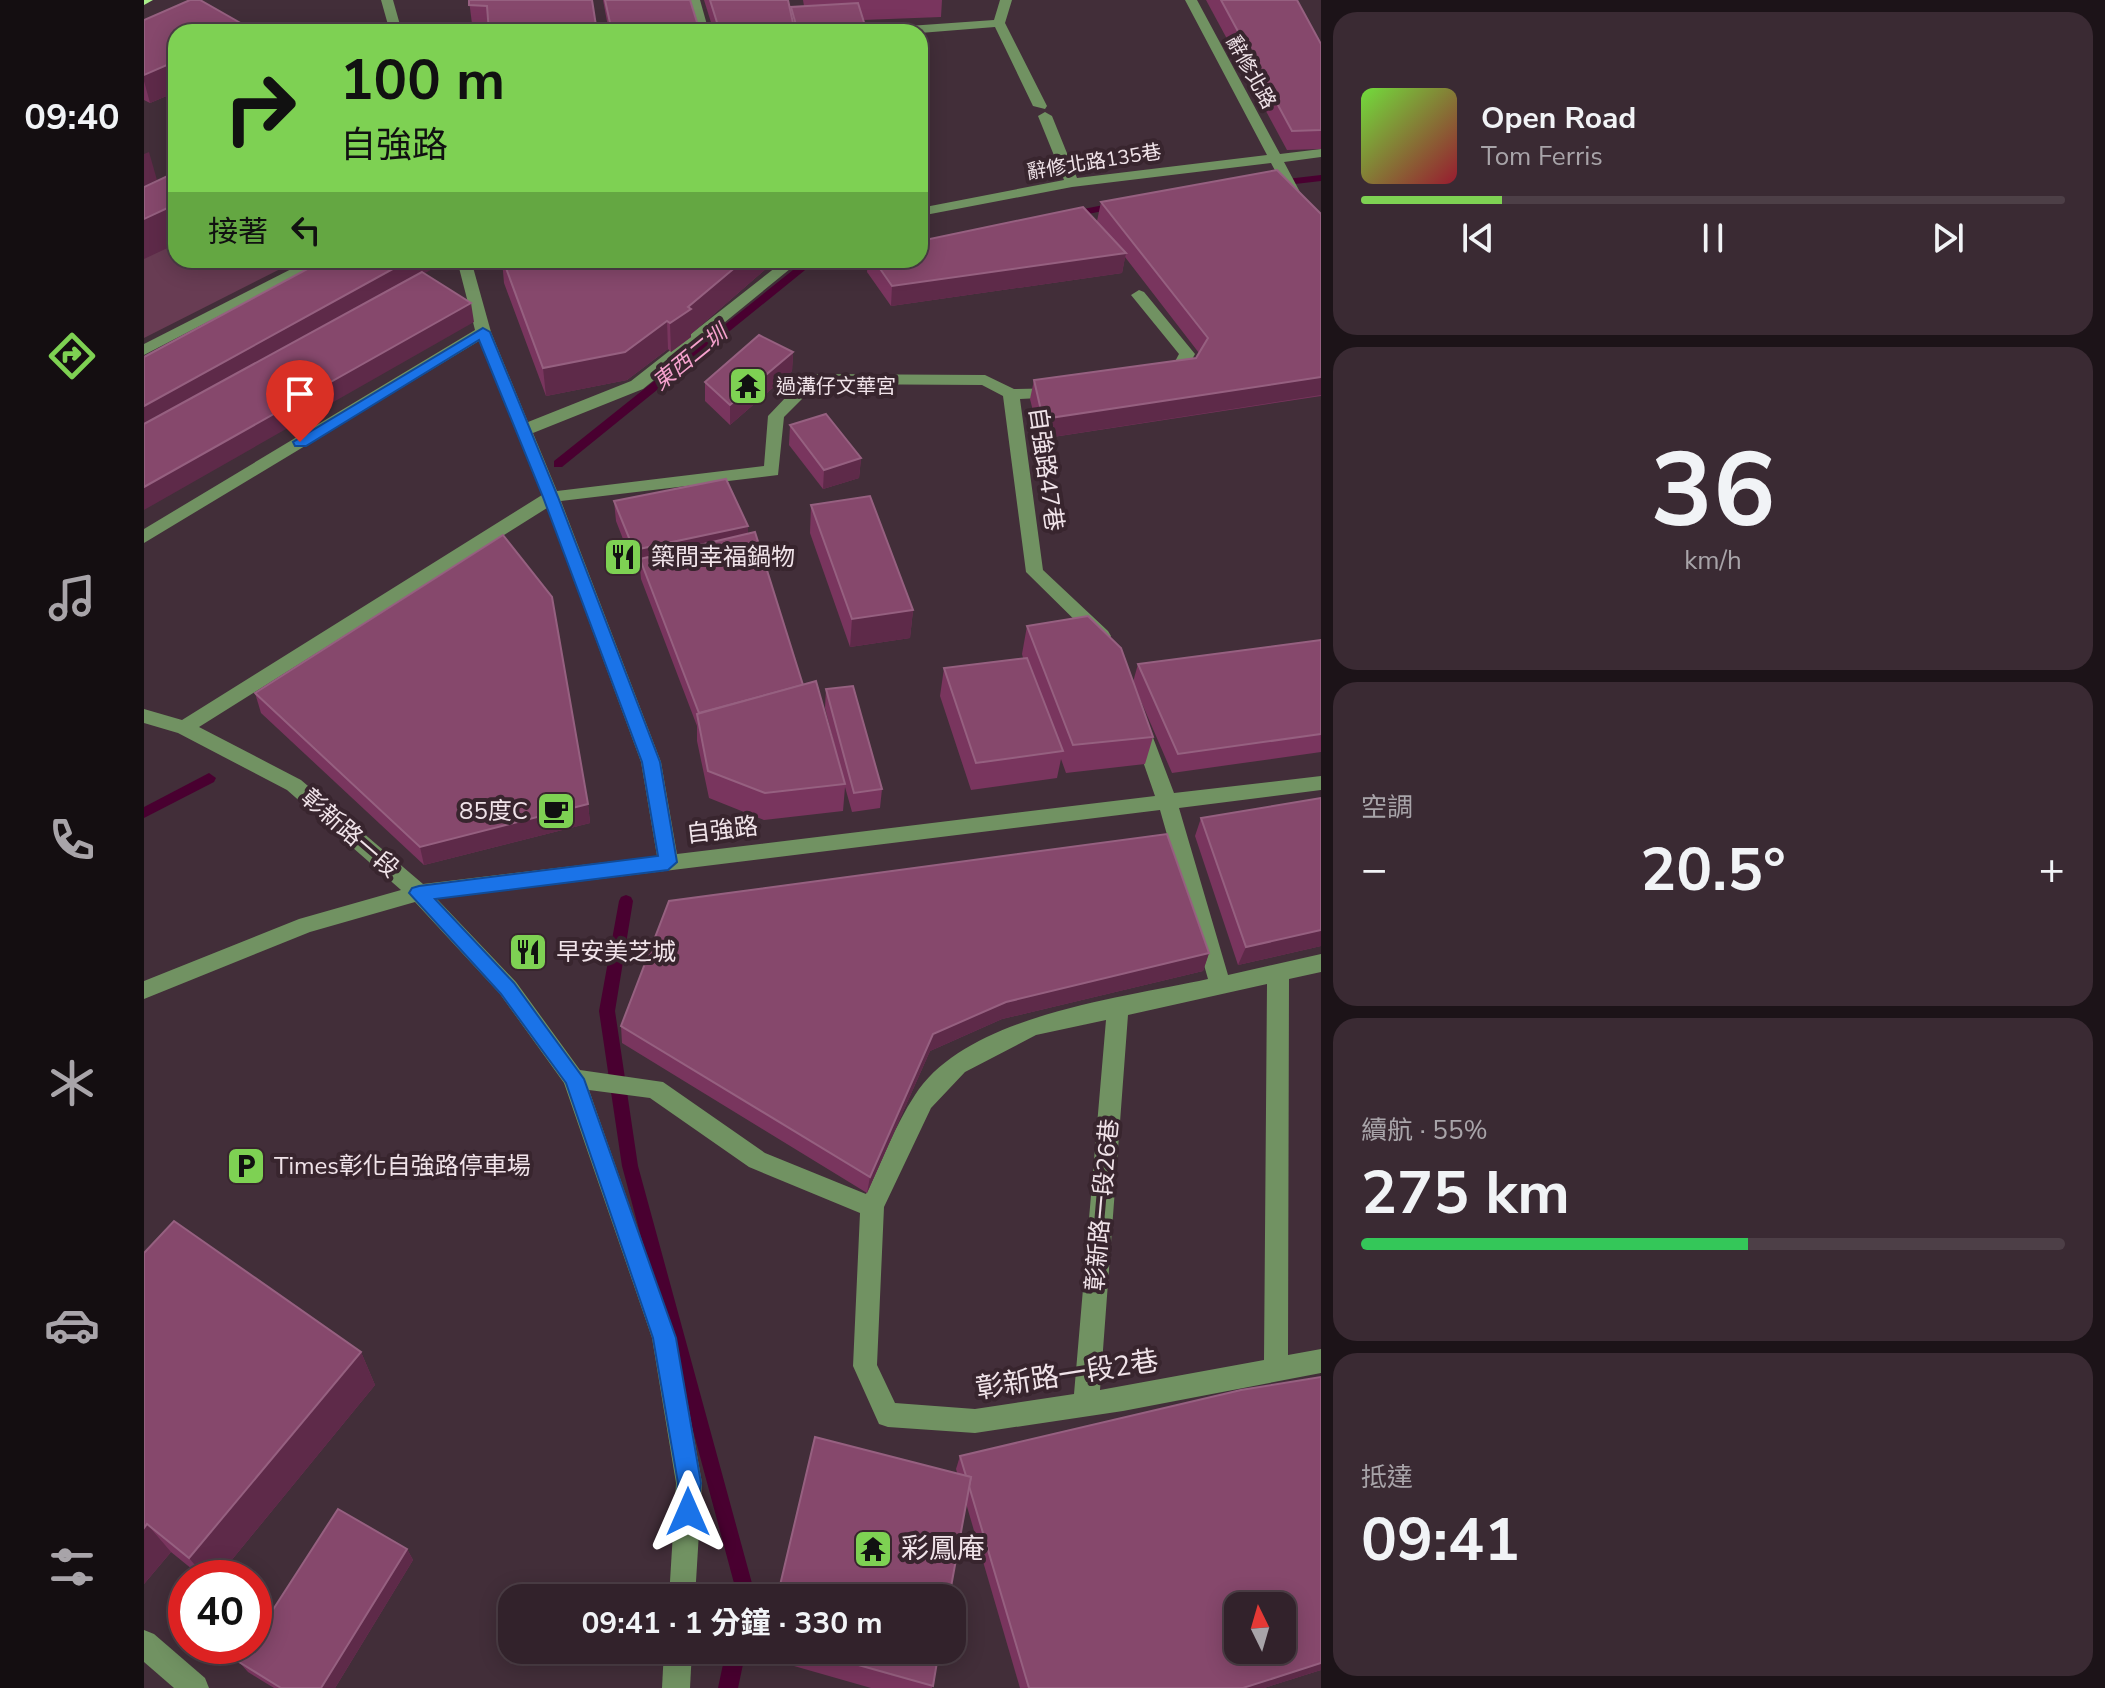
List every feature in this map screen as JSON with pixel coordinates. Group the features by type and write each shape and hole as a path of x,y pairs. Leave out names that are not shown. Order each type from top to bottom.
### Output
{"street":[{"path":"387,0 394,24"},
{"path":"694,0 701,24"},
{"path":"1006,0 999,23 1042,111 1072,183"},
{"name":"辭修北路","path":"1191,0 1294,193 1321,226"},
{"path":"928,28 999,23"},
{"name":"辭修北路135巷","path":"928,210 1072,183 1321,153"},
{"path":"144,350 304,268"},
{"path":"466,268 483,332 551,497 651,762 668,862"},
{"path":"524,430 637,385 784,268"},
{"path":"1139,295 1187,354 1178,371 1150,376"},
{"path":"144,537 483,332"},
{"name":"自強路47巷","path":"551,497 772,471 776,416 813,379 985,380 1011,394 1035,572 1112,647"},
{"path":"1011,394 1080,389"},
{"path":"184,728 551,497"},
{"path":"1132,703 1167,802 1220,984"},
{"name":"彰新路一段","path":"144,716 184,728 294,785 419,893 508,988 574,1079 664,1338 689,1483 683,1584"},
{"name":"自強路","path":"144,990 306,925 419,893 1321,783"},
{"path":"574,1079 655,1089 757,1160 872,1207 923,1101 957,1065 1032,1027 1321,963"},
{"path":"1276,1369 1278,972"},
{"name":"彰新路一段26巷","path":"1086,1404 1118,1007"},
{"name":"彰新路一段2巷","path":"872,1207 865,1366 888,1415 975,1421 1321,1361"},
{"path":"144,1644 195,1688"},
{"path":"676,1688 677,1664"}],"shaded area":[{"path":"168,191 168,268 282,268 144,338 144,202"}],"building":[{"path":"190,0 200,0 242,24 168,24 168,64 144,75 144,20"},
{"path":"469,0 592,0 596,24 488,24 487,6 469,5"},
{"path":"605,0 690,0 698,24 610,24"},
{"path":"710,0 788,0 793,24 718,24"},
{"path":"1221,0 1297,0 1321,44 1321,130 1292,131"},
{"path":"858,3 865,24 796,24 791,7"},
{"path":"1277,170 1321,214 1321,377 1043,419 1034,380 1196,358 1208,338 1101,202"},
{"path":"168,176 168,208 144,219 144,187"},
{"path":"1083,207 1126,253 892,286 880,268 928,268 928,239"},
{"path":"309,268 394,268 144,406 144,357"},
{"path":"506,268 734,268 688,307 691,309 670,323 667,321 625,352 543,368"},
{"path":"422,272 471,303 144,487 144,424"},
{"path":"759,335 793,352 730,405 705,382"},
{"path":"826,414 861,458 824,470 790,425"},
{"path":"726,479 748,526 634,550 614,501"},
{"path":"870,496 913,610 852,619 811,505"},
{"path":"755,532 803,685 699,713 640,559"},
{"path":"503,535 552,597 588,804 420,847 255,693"},
{"path":"1088,616 1121,648 1153,737 1073,745 1027,626"},
{"path":"1321,640 1321,734 1178,754 1138,664"},
{"path":"1027,658 1063,751 976,763 944,668"},
{"path":"816,681 845,784 765,793 708,771 697,714"},
{"path":"853,686 882,789 854,793 826,689"},
{"path":"1321,798 1321,930 1246,947 1201,818"},
{"path":"1167,834 1209,953 1006,1002 933,1034 870,1177 621,1026 669,901"},
{"path":"174,1221 361,1352 189,1558 147,1524 144,1528 144,1253"},
{"path":"1321,1377 1321,1663 1243,1688 1029,1688 969,1486 971,1477 966,1476 960,1456 1241,1390"},
{"name":"彩鳳庵","path":"815,1437 971,1477 952,1584 780,1584"},
{"path":"338,1509 407,1549 321,1688 281,1688 242,1664 272,1664 272,1611"},
{"path":"855,1664 937,1664 933,1686"}],"waterway":[{"name":"東西二圳","path":"1278,183 1321,178"},
{"name":"東西二圳","path":"1068,215 1119,205"},
{"name":"東西二圳","path":"558,464 802,268"},
{"path":"144,813 209,778"},
{"path":"626,901 607,1011 630,1166 743,1584"},
{"path":"728,1688 733,1664"}],"place":[{"name":"過溝仔文華宮","path":"748,386"},
{"name":"築間幸福鍋物","path":"623,557"},
{"name":"85度C","path":"556,811"},
{"name":"早安美芝城","path":"528,952"},
{"name":"Times彰化自強路停車場","path":"246,1166"},
{"name":"彩鳳庵","path":"873,1549"}],"route":[{"path":"300,442 483,332 551,497 651,762 668,862 419,893 508,988 574,1079 664,1338 689,1483 688,1512"}]}
